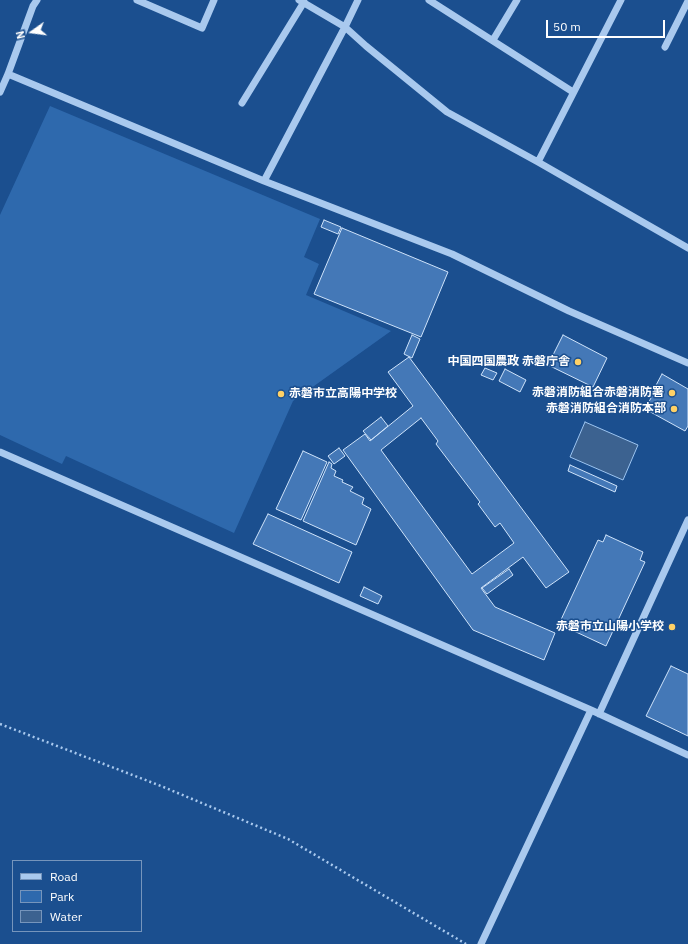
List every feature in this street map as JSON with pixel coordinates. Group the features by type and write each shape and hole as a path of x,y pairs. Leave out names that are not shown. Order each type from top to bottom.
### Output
{"street":[{"path":"0,92 33,6 37,0"},
{"path":"138,0 202,28 214,0"},
{"path":"264,181 358,0"},
{"path":"429,0 573,92"},
{"path":"493,40 517,0"},
{"path":"242,103 302,1 345,27 447,112 688,248"},
{"path":"538,162 617,1"},
{"path":"665,47 688,1"},
{"path":"8,74 264,181 452,254 569,311 688,363"},
{"path":"0,452 591,710 688,756"},
{"path":"599,714 688,520"},
{"path":"481,944 591,710"}],"path":[{"path":"0,724 161,786 288,839 466,944"}],"green space":[{"path":"50,106 320,219 304,257 319,264 306,295 391,331 293,401 234,533 66,456 62,464 0,435 0,215"}],"water":[{"path":"585,422 638,445 623,480 570,457"}],"building":[{"path":"324,220 341,227 338,234 321,227"},
{"path":"342,228 448,272 421,337 314,294"},
{"path":"412,335 420,339 412,358 404,354"},
{"name":"中国四国農政 赤磐庁舎","path":"563,335 607,358 593,387 548,365"},
{"path":"409,357 569,572 546,588 523,557 481,588 495,607 555,633 544,660 473,630 343,450 365,434 370,441 413,406 388,372","holes":["421,418 438,441 436,444 480,502 478,504 495,527 500,523 514,543 472,574 381,450"]},
{"path":"485,368 497,373 493,380 481,375"},
{"path":"505,369 526,380 520,392 499,381"},
{"path":"662,374 688,389 688,426 685,431 645,409 651,398 643,394 648,386 654,389"},
{"path":"381,417 388,426 371,440 363,431"},
{"path":"339,448 345,456 334,464 328,456"},
{"path":"303,451 327,462 301,520 276,509"},
{"path":"329,462 332,464 331,468 336,471 334,476 353,487 350,491 364,498 362,504 371,509 356,545 303,521"},
{"path":"570,465 617,486 615,492 568,471"},
{"path":"268,514 352,552 339,583 253,544"},
{"path":"606,535 643,552 640,560 645,562 606,646 559,624 598,540 603,542"},
{"path":"509,569 513,575 487,594 482,588"},
{"path":"364,587 382,596 378,604 360,596"},
{"path":"671,666 688,674 688,736 646,716"}],"place":[{"name":"中国四国農政 赤磐庁舎","path":"578,362"},
{"name":"赤磐消防組合赤磐消防署","path":"672,393"},
{"name":"赤磐市立高陽中学校","path":"281,394"},
{"name":"赤磐消防組合消防本部","path":"674,409"},
{"name":"赤磐市立山陽小学校","path":"672,627"}]}
